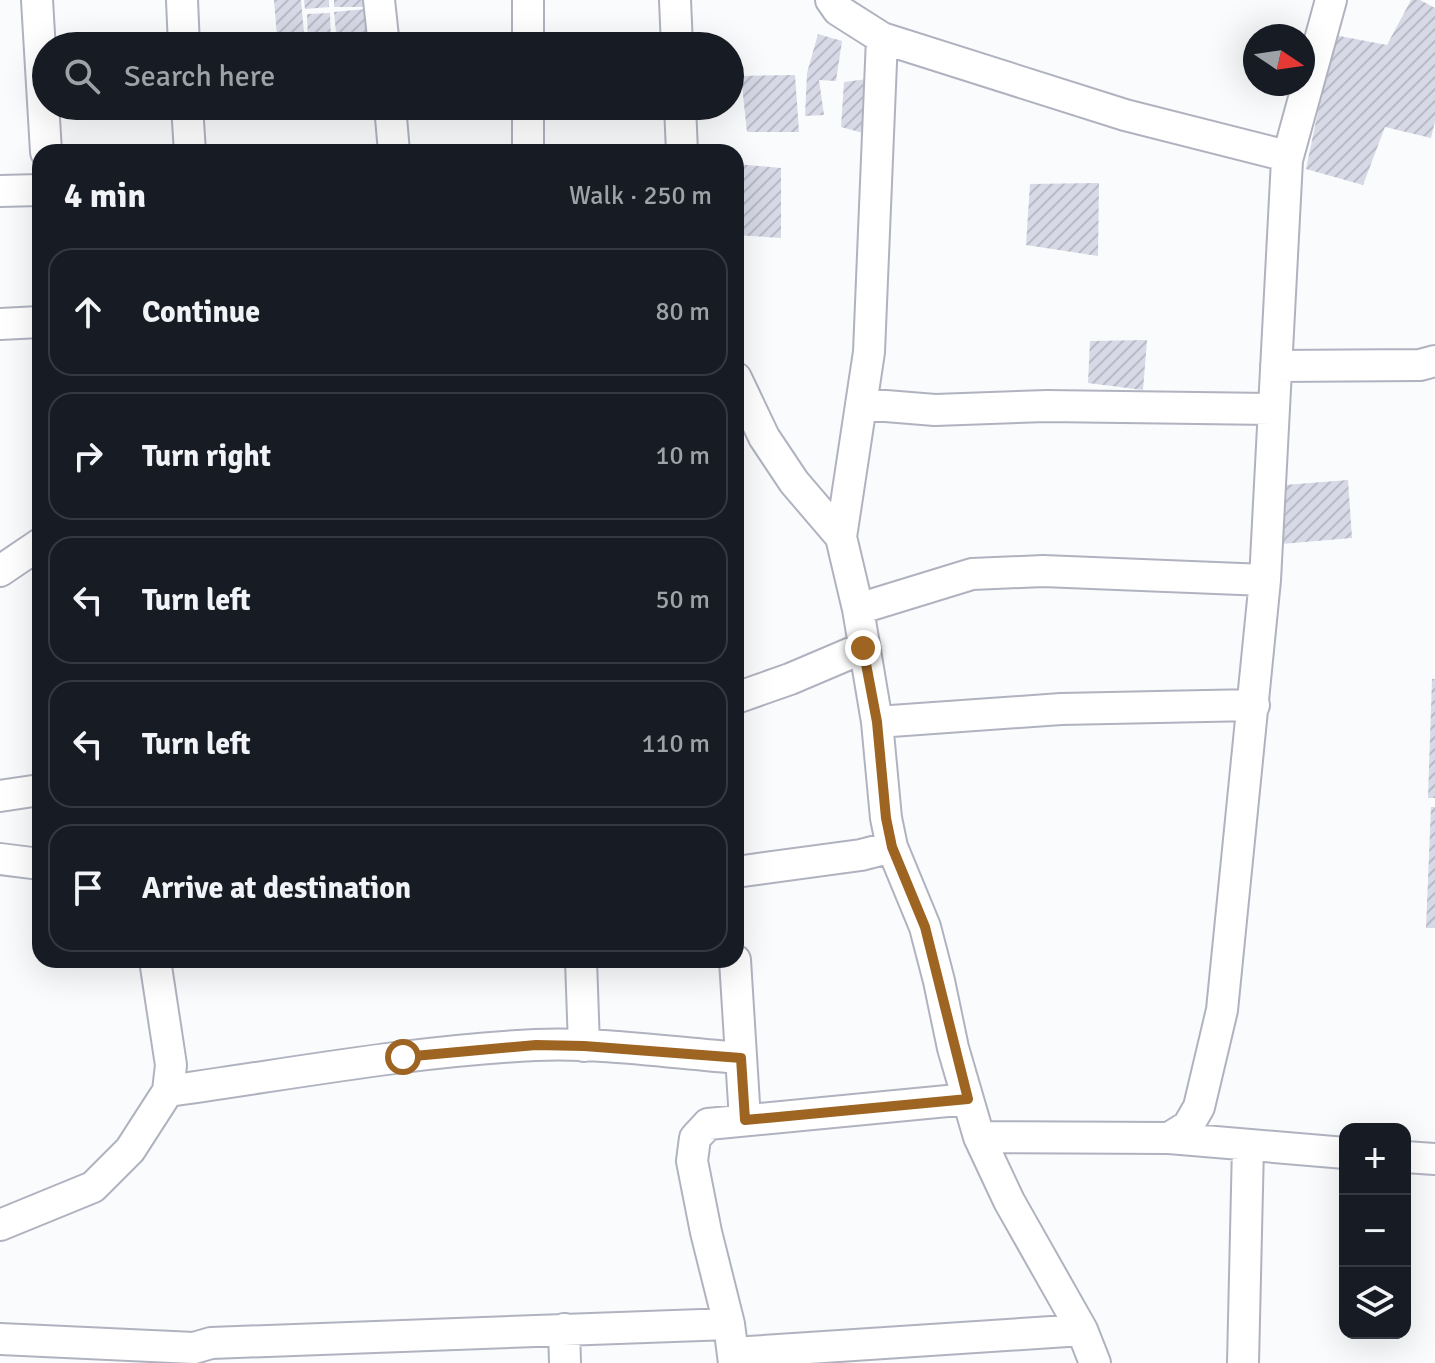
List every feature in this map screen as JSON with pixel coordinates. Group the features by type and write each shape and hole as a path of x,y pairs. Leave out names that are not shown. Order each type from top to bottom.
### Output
{"street":[{"path":"37,0 39,32"},
{"path":"182,0 183,32"},
{"path":"379,0 382,32"},
{"path":"528,0 528,32"},
{"path":"675,0 676,32"},
{"path":"831,0 838,10 882,38 1125,115 1279,154 1287,160"},
{"path":"1169,1138 1188,1126 1199,1107 1222,1010 1265,580 1287,160 1331,0"},
{"path":"882,38 869,352 841,537 858,609 877,722 886,818 892,847 925,927 979,1137 1009,1201 1082,1330 1095,1363"},
{"path":"44,120 46,144"},
{"path":"188,120 189,144"},
{"path":"391,120 393,144"},
{"path":"528,120 528,144"},
{"path":"681,120 682,144"},
{"path":"0,191 32,190"},
{"path":"0,324 32,322"},
{"path":"1276,366 1420,365 1435,361"},
{"path":"861,404 935,410 1047,406 1274,409"},
{"path":"745,417 841,537"},
{"path":"0,571 32,549"},
{"path":"858,609 972,574 1043,571 1265,580"},
{"path":"744,695 863,648"},
{"path":"877,722 1061,709 1254,705"},
{"path":"0,796 32,791"},
{"path":"744,871 861,855 892,847"},
{"path":"0,859 32,863"},
{"path":"0,1225 93,1187 130,1150 168,1091 171,1065 156,968"},
{"path":"581,968 584,1046"},
{"path":"735,968 745,1120"},
{"path":"168,1091 403,1057 536,1045 741,1058"},
{"path":"732,1347 692,1161 695,1138 708,1124 968,1099"},
{"path":"979,1137 1169,1138 1339,1153"},
{"path":"1243,1363 1248,1146"},
{"path":"1411,1157 1435,1159"},
{"path":"0,1339 194,1348 212,1353 564,1329 732,1347 1082,1330"},
{"path":"564,1329 565,1363"}],"building":[{"path":"274,0 301,0 304,32 277,32"},
{"path":"304,0 329,0 329,7 305,9"},
{"path":"334,0 367,0 368,7 334,7"},
{"path":"1411,0 1420,0 1435,8 1435,121 1431,138 1385,127 1363,185 1306,169 1334,35 1387,45"},
{"path":"365,9 368,32 336,32 334,12"},
{"path":"330,13 331,32 308,32 307,14"},
{"path":"818,34 842,41 836,81 819,80 824,115 805,116 807,73"},
{"path":"795,75 799,132 747,132 744,76"},
{"path":"868,79 863,133 841,127 844,82"},
{"path":"744,165 781,168 781,238 744,236"},
{"path":"1099,183 1098,256 1026,245 1030,184"},
{"path":"1147,340 1143,390 1088,383 1090,341"},
{"path":"1348,480 1352,538 1281,544 1285,485"},
{"path":"1432,679 1435,679 1435,798 1428,798"},
{"path":"1431,807 1435,807 1435,928 1426,928"}],"route":[{"path":"403,1057 536,1045 741,1058 745,1120 968,1099 925,927 892,847 886,818 877,722 863,648"}]}
